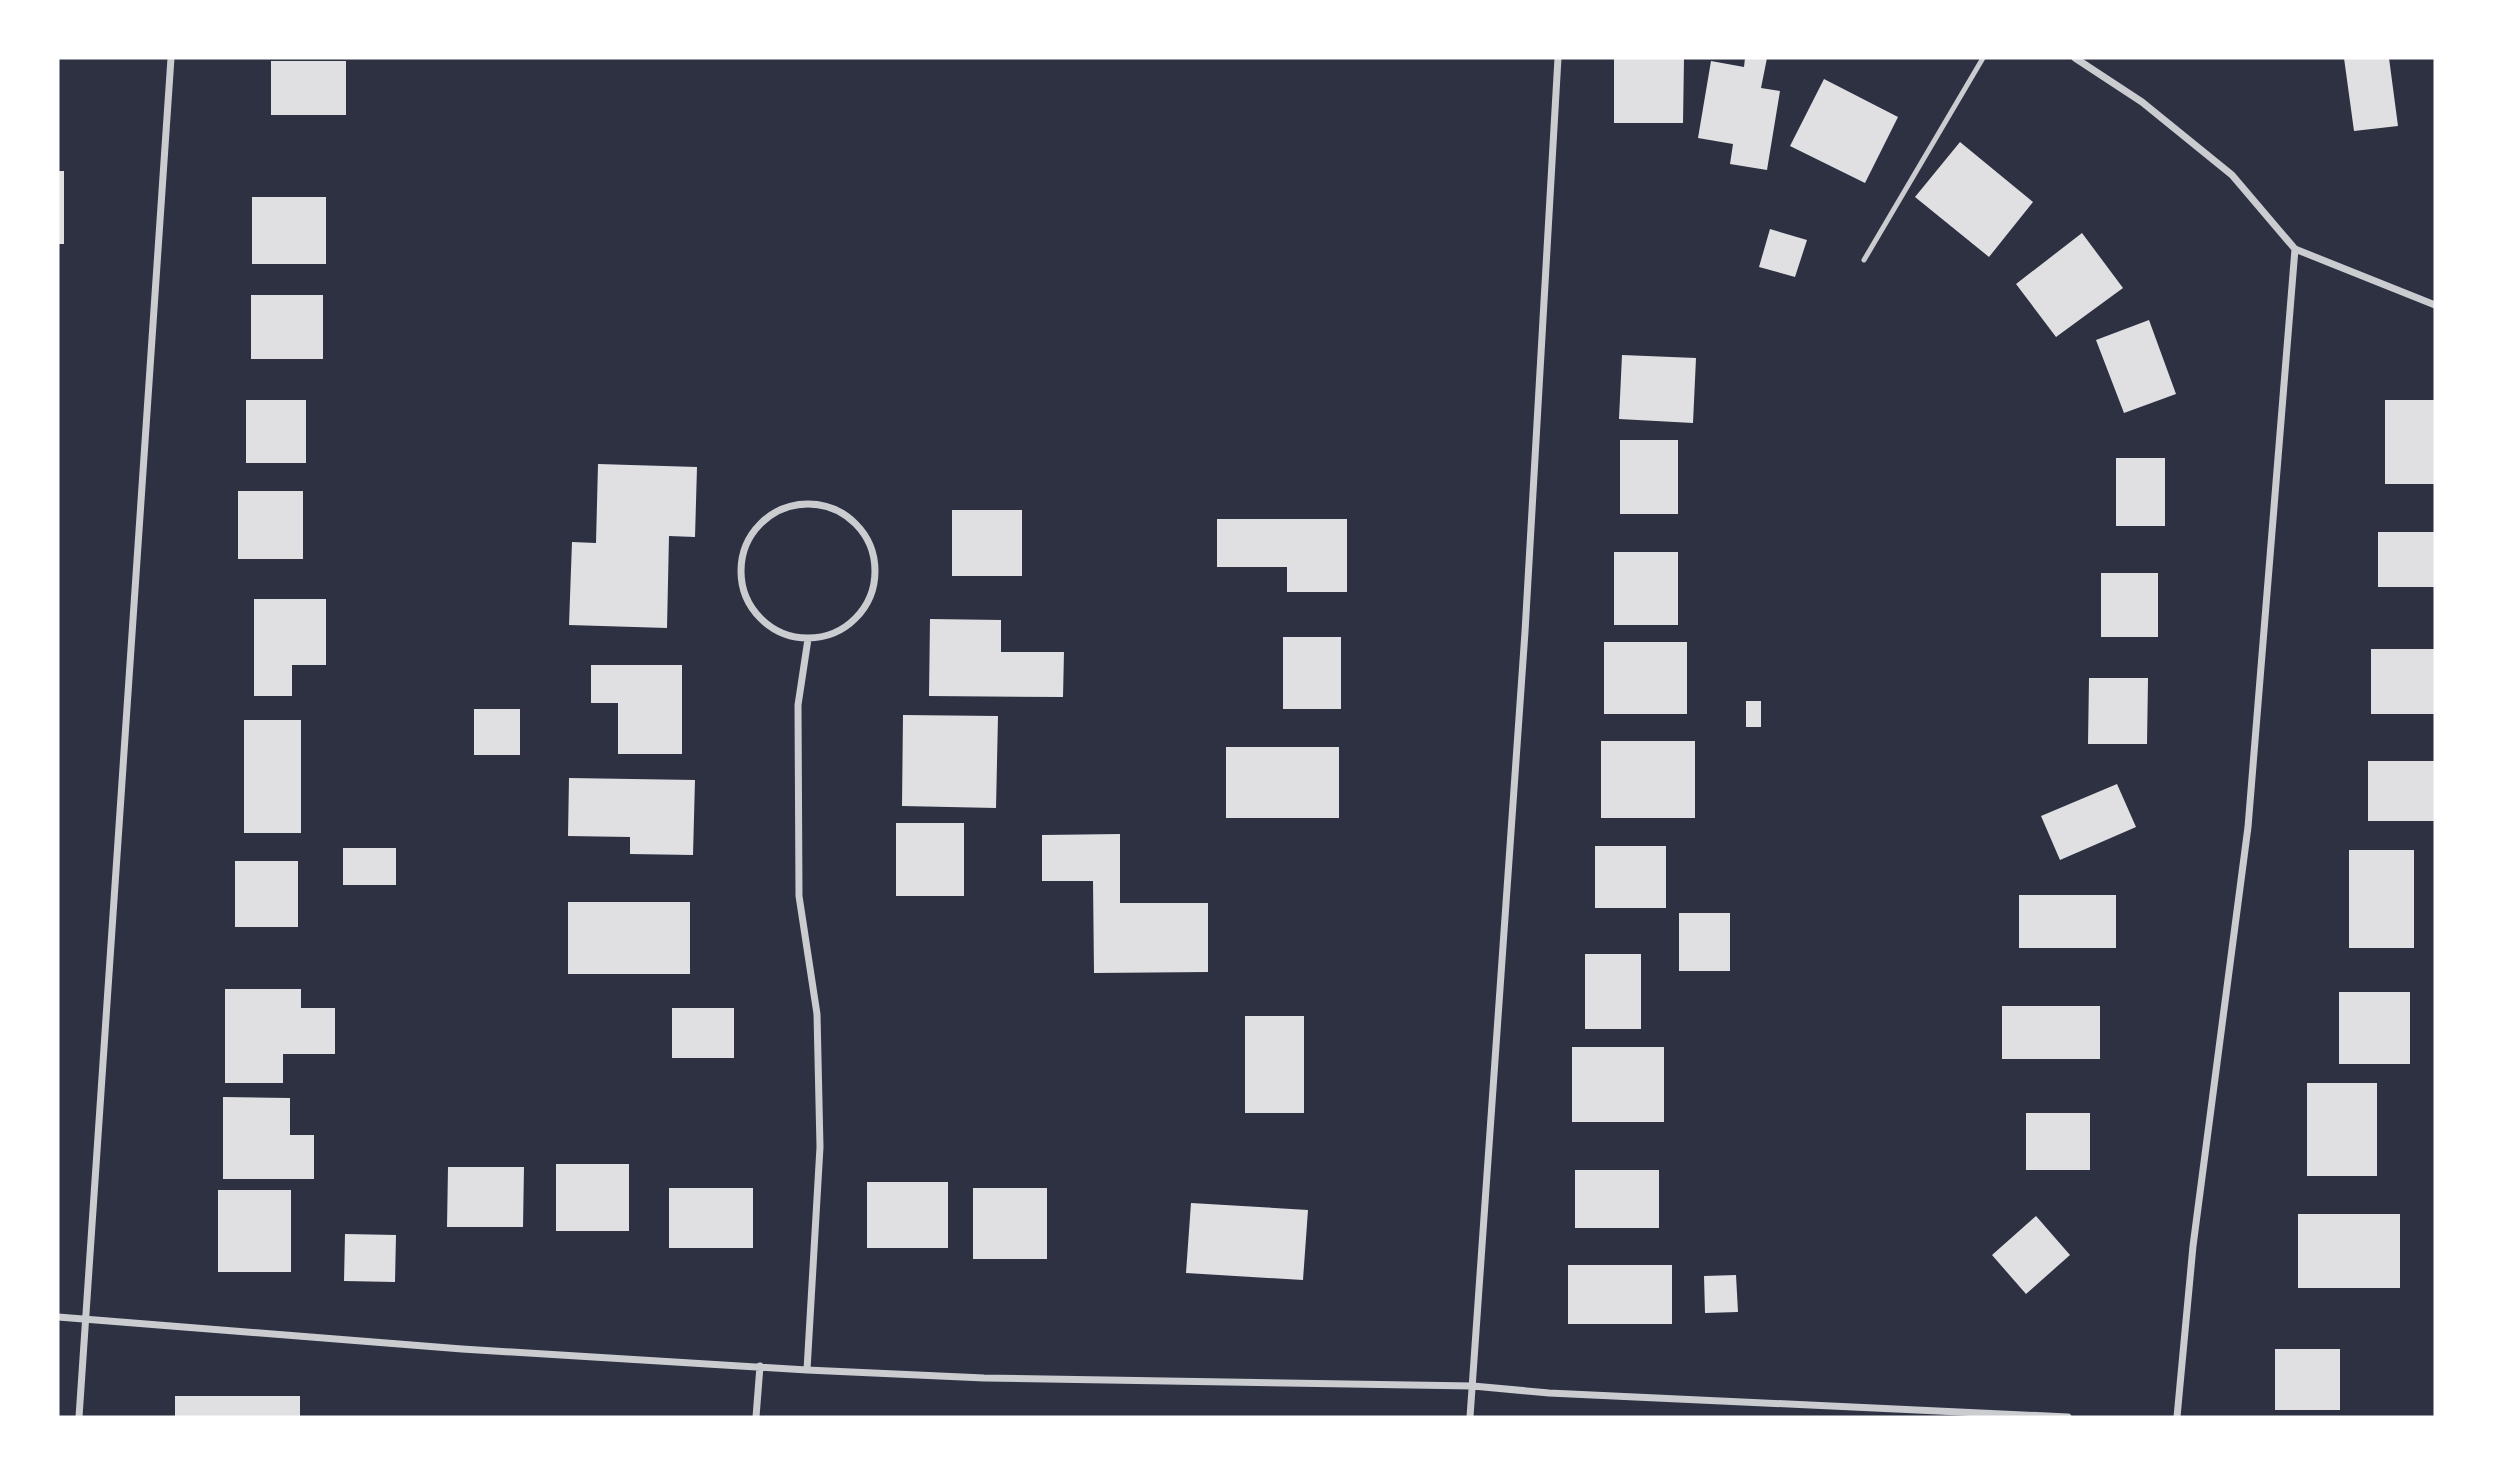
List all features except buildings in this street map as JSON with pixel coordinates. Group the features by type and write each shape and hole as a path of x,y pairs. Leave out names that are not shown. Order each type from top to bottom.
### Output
{"street":[{"path":"79,1417 171,58"},
{"path":"1471,1417 1525,632 1558,58"},
{"path":"2075,58 2142,102 2232,175 2295,249 2435,304"},
{"path":"2177,1417 2193,1246 2248,827 2295,249"},
{"path":"817,504 839,511 857,524 869,543 875,564 874,587 865,608 850,624 830,635 808,639 787,635 767,625 759,617 752,609 743,589 741,567 745,545 757,527 774,513 795,505 817,504"},
{"path":"807,1370 820,1147 817,1014 799,896 798,705 808,639"},
{"path":"58,1317 463,1349 807,1370 984,1378 1473,1386 1549,1393 2068,1417"},
{"path":"756,1417 760,1366"}],"lane":[{"path":"1864,260 1983,58"}]}
